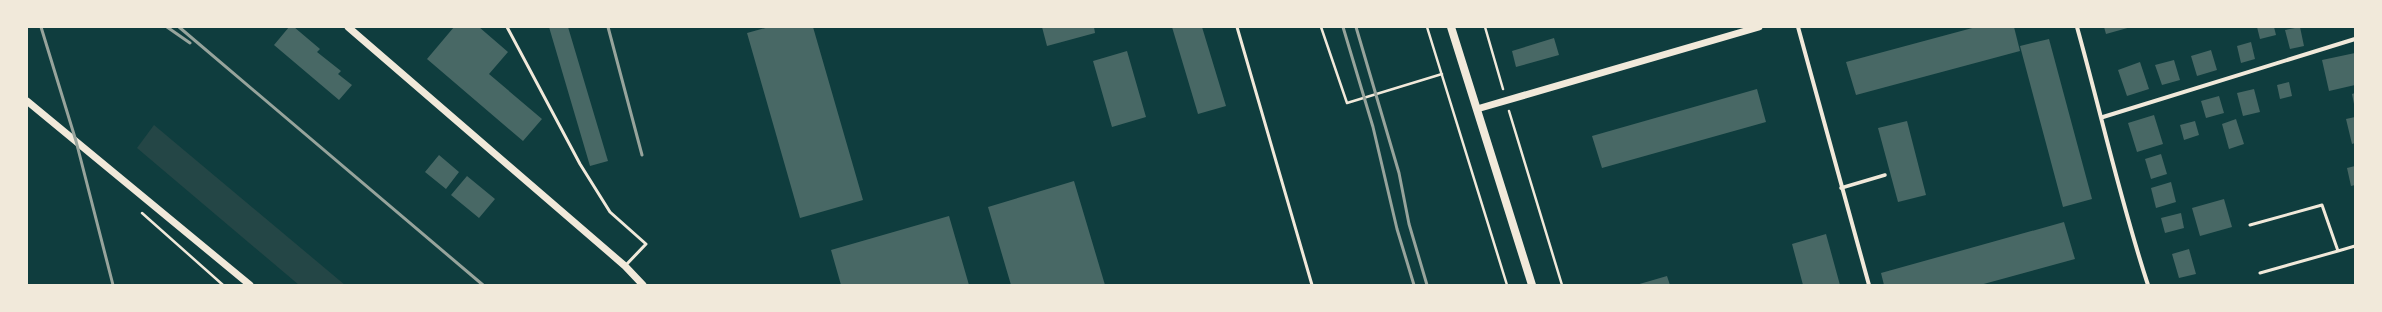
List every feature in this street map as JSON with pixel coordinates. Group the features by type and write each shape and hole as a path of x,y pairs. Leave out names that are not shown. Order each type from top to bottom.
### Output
{"main road":[{"path":"1451,27 1532,285"}],"street":[{"path":"348,27 625,266 643,285"},
{"path":"1477,109 1759,27"},
{"path":"1798,27 1841,188 1869,285"},
{"path":"2077,27 2102,117 2131,236 2148,285"},
{"path":"2102,117 2355,39"},
{"path":"28,103 250,285"},
{"path":"1841,188 1885,175"}],"lane":[{"path":"507,27 580,164 610,212 646,244 625,266"},
{"path":"1237,27 1312,285"},
{"path":"2250,225 2322,204 2338,251"},
{"path":"2260,273 2355,246"}],"path":[{"path":"1321,27 1347,104 1442,74"},
{"path":"1427,27 1507,285"},
{"path":"1485,27 1562,285"}],"shaded area":[{"path":"154,125 345,285 299,285 137,148"}],"building":[{"path":"289,27 294,27 320,49 317,52 341,71 338,74 352,85 339,100 274,45"},
{"path":"454,27 479,27 508,52 489,74 542,119 523,141 427,59"},
{"path":"549,27 568,27 608,161 590,166"},
{"path":"769,27 813,27 863,200 800,218 747,33"},
{"path":"1042,27 1094,27 1095,33 1047,46"},
{"path":"1172,27 1202,27 1226,106 1198,114"},
{"path":"1976,27 2014,27 2020,51 1856,95 1846,62"},
{"path":"2104,27 2131,27 2106,34"},
{"path":"2257,27 2274,27 2276,35 2260,39"},
{"path":"2300,27 2304,46 2290,49 2285,30"},
{"path":"1554,38 1559,55 1516,67 1512,51"},
{"path":"2049,39 2092,199 2063,207 2020,46"},
{"path":"2251,42 2255,59 2241,63 2237,46"},
{"path":"2211,50 2217,70 2197,76 2191,56"},
{"path":"1127,51 1146,117 1112,127 1093,61"},
{"path":"2355,53 2355,85 2329,91 2322,60"},
{"path":"2174,60 2180,80 2162,85 2155,65"},
{"path":"2140,62 2149,89 2127,96 2118,70"},
{"path":"2289,82 2292,96 2280,99 2277,85"},
{"path":"1757,89 1766,122 1602,168 1592,136"},
{"path":"2254,89 2260,112 2243,116 2237,93"},
{"path":"2355,93 2355,104 2354,104 2352,94"},
{"path":"2219,96 2224,113 2206,118 2201,101"},
{"path":"2154,115 2163,144 2137,152 2128,123"},
{"path":"2355,117 2355,143 2352,144 2346,119"},
{"path":"2236,119 2244,144 2229,149 2222,124"},
{"path":"1907,121 1926,195 1898,202 1878,128"},
{"path":"2195,121 2199,135 2184,140 2180,125"},
{"path":"2161,154 2167,174 2151,179 2145,159"},
{"path":"439,155 459,172 446,189 425,172"},
{"path":"2355,166 2355,185 2351,186 2347,168"},
{"path":"467,176 495,199 479,218 451,195"},
{"path":"1074,181 1105,285 1011,285 988,207"},
{"path":"2171,182 2176,202 2156,208 2151,188"},
{"path":"2224,199 2232,227 2200,236 2192,208"},
{"path":"2181,213 2184,228 2165,233 2161,218"},
{"path":"949,216 969,285 841,285 831,250"},
{"path":"2064,222 2075,259 1980,285 1884,285 1881,273"},
{"path":"1826,234 1840,285 1803,285 1792,244"},
{"path":"2189,249 2196,274 2179,278 2172,254"},
{"path":"1667,276 1670,285 1636,285"}],"railway":[{"path":"41,27 76,141 113,285"},
{"path":"167,27 190,43"},
{"path":"179,27 483,285"},
{"path":"608,27 642,155"},
{"path":"1343,27 1373,127 1397,229 1414,285"},
{"path":"1356,27 1399,173 1409,224 1427,285"}]}
